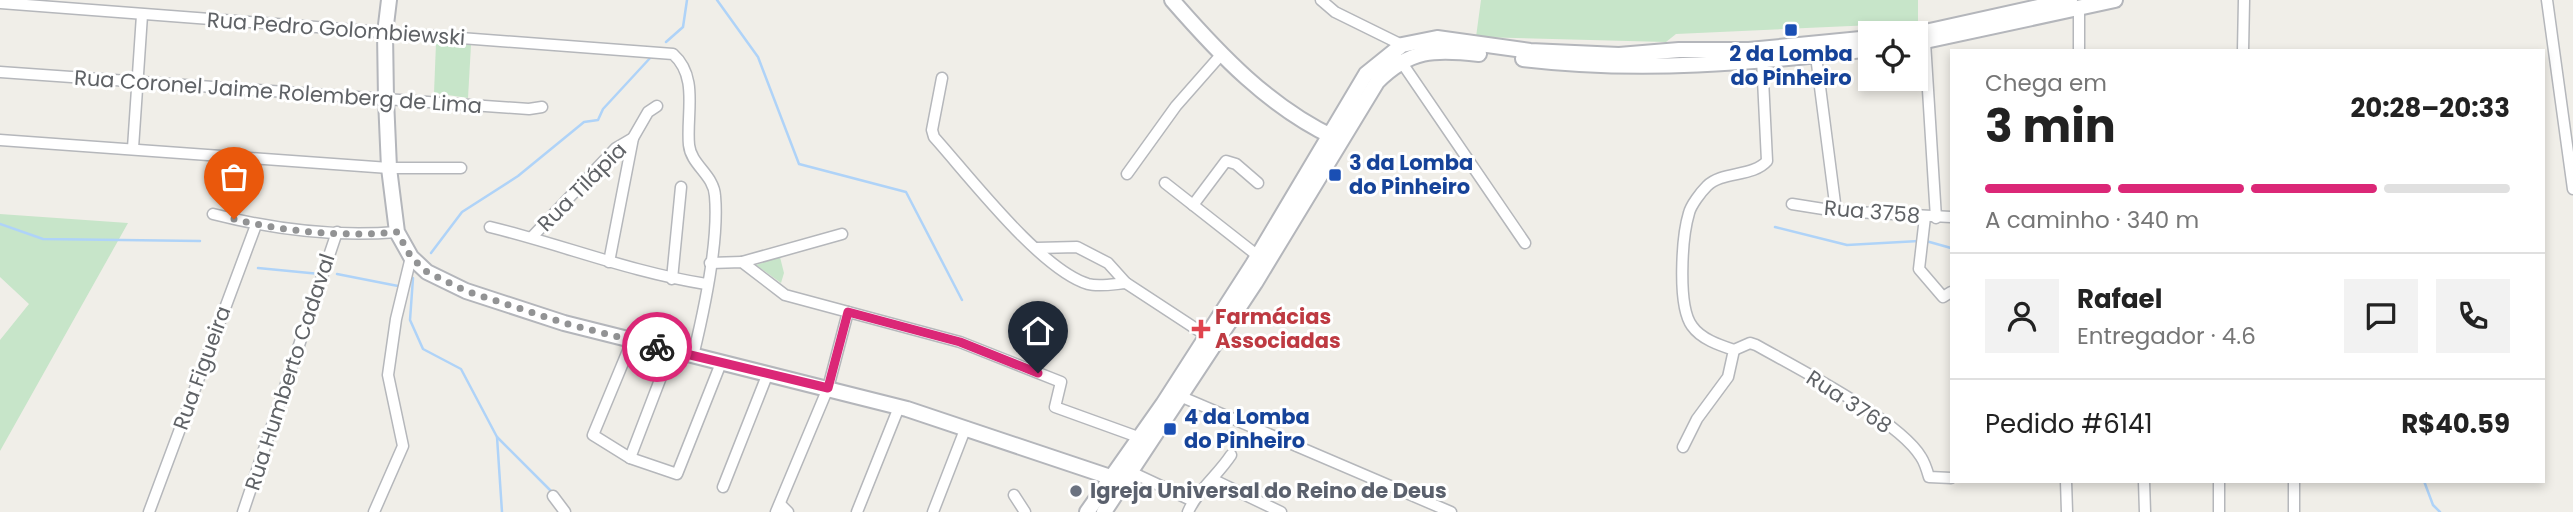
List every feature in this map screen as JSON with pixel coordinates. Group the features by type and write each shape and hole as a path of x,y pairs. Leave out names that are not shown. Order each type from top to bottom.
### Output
{"main road":[{"path":"389,0 385,33 386,99 389,168 397,232 411,257 427,272 466,291 564,323 899,407 1122,477"},
{"path":"1172,0 1220,56 1257,87 1334,138"},
{"path":"1928,38 2074,4 2115,0"},
{"path":"1104,512 1138,437 1210,338 1255,283 1366,74 1385,56 1401,53 1437,38 1530,51 1619,55 1690,50 1749,50 1858,39"},
{"path":"1689,66 1690,50"},
{"path":"1401,53 1451,51 1601,66 1668,67 1858,51"},
{"path":"1668,51 1668,67"},
{"path":"1087,512 1122,477 1182,397 1210,338 1258,256 1334,138 1401,53"}],"street":[{"path":"1321,0 1335,12 1383,34 1401,53 1525,243"},
{"path":"2244,0 2244,49"},
{"path":"2547,0 2573,189"},
{"name":"Rua Pedro Golombiewski","path":"0,4 673,54 682,62 689,76 689,148 712,182 715,197 710,263"},
{"path":"2074,4 2079,49"},
{"path":"133,148 142,15"},
{"path":"1383,34 1385,56"},
{"path":"1127,174 1176,106 1220,56"},
{"path":"1816,56 1836,211"},
{"path":"1683,447 1697,419 1728,377 1734,350 1699,334 1690,324 1684,307 1684,259 1689,212 1707,187 1767,161 1762,59"},
{"name":"Rua Coronel Jaime Rolemberg de Lima","path":"0,72 136,84 529,109 542,107"},
{"path":"942,78 932,130 934,137 1037,248 1067,275 1091,285 1126,283"},
{"path":"1922,91 1930,217 1919,269 1943,297 1950,293"},
{"name":"Rua Tilápia","path":"532,237 616,148 634,138 648,112 657,106"},
{"path":"609,262 634,138"},
{"path":"0,140 389,168 461,168"},
{"path":"1193,205 1226,161 1236,164 1258,183"},
{"path":"1165,183 1258,256"},
{"path":"672,279 681,187"},
{"name":"Rua 3758","path":"1792,204 1836,211 1950,217"},
{"path":"213,214 256,225 337,232 397,232"},
{"name":"Rua Figueira","path":"149,512 256,225"},
{"path":"490,226 672,279 706,284"},
{"name":"Rua Humberto Cadaval","path":"243,512 337,232"},
{"path":"693,356 710,263 742,262 842,234"},
{"path":"1037,248 1077,247 1108,263 1126,283 1210,338"},
{"path":"374,512 404,446 388,376 396,319 411,257"},
{"path":"742,262 785,295 960,342 1060,382 1055,403 1058,409 1138,437"},
{"path":"782,510 828,388 848,312"},
{"path":"632,341 593,435 630,458 677,474 721,363"},
{"name":"Rua 3768","path":"1734,350 1750,343 1756,345 1830,386 1909,443 1921,456 1929,477 1950,478"},
{"path":"630,458 671,351"},
{"path":"723,487 768,373"},
{"path":"1182,397 1451,512"},
{"path":"857,512 899,407"},
{"path":"933,512 966,427"},
{"path":"1188,512 1193,501 1214,480 1231,455"},
{"path":"1122,477 1193,501"},
{"path":"1214,480 1281,512"},
{"path":"2066,483 2067,512"},
{"path":"2144,483 2145,512"},
{"path":"2219,483 2219,512"},
{"path":"2294,483 2294,512"},
{"path":"1014,495 1025,512"},
{"path":"553,496 565,512"}],"green space":[{"path":"1481,0 1918,0 1918,21 1858,21 1858,26 1676,34 1666,42 1476,37"},
{"path":"436,43 471,45 468,98 434,93"},
{"path":"0,214 128,223 0,451 0,340 29,304 0,277"},
{"path":"780,257 784,273 781,283 756,265"}],"waterway":[{"path":"666,42 683,27 687,0"},
{"path":"717,0 758,57 799,164 906,192 962,300"},
{"path":"431,253 462,212 518,176 584,122 598,120 603,109 651,57"},
{"path":"0,224 43,239 200,241"},
{"path":"1775,227 1847,245 1919,241"},
{"path":"1926,241 1950,248"},
{"path":"258,268 320,274"},
{"path":"337,274 398,286"},
{"path":"413,278 410,320 423,349 461,369 497,437 552,492"},
{"path":"497,437 502,512"},
{"path":"2425,483 2433,505 2440,512"}],"way so far":[{"path":"234,219 256,225 337,232 397,232 411,257 427,272 466,291 564,323 657,347"}],"place":[{"name":"2 da Lomba do Pinheiro","path":"1791,30"},
{"name":"3 da Lomba do Pinheiro","path":"1335,175"},
{"name":"Farmácias Associadas","path":"1201,329"},
{"name":"4 da Lomba do Pinheiro","path":"1170,429"},
{"name":"Igreja Universal do Reino de Deus","path":"1076,491"}],"route":[{"path":"657,347 828,388 848,312 960,342 1038,373"}]}
